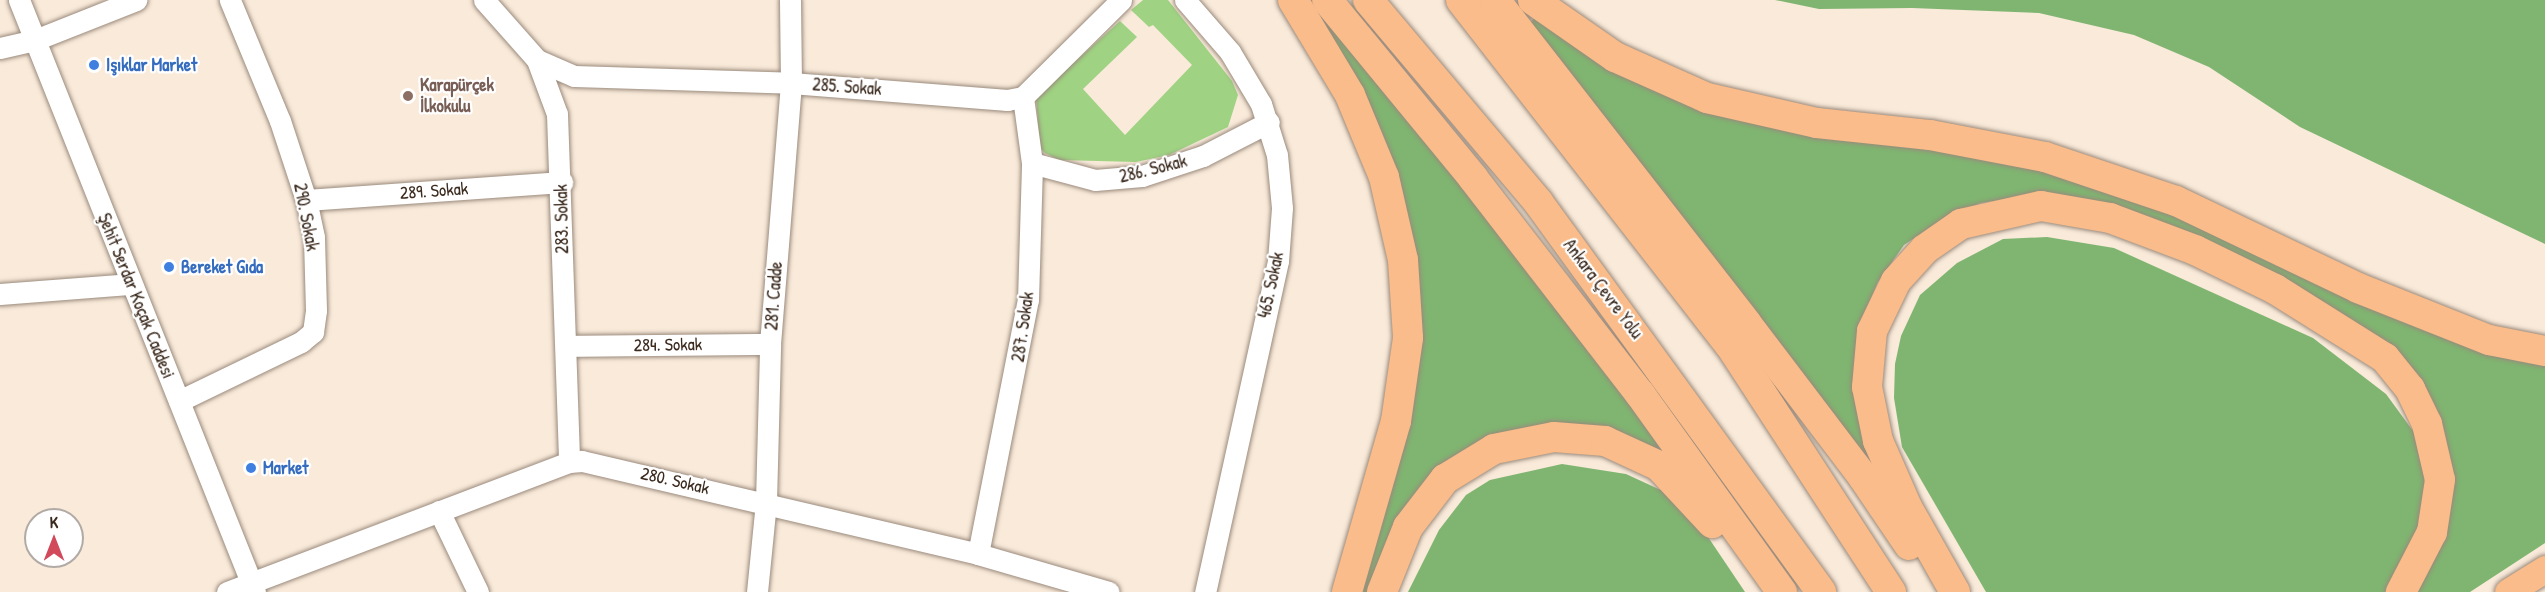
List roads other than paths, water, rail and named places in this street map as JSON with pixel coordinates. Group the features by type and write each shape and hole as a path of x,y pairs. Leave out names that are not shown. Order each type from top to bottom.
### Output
{"highway":[{"path":"1293,0 1350,95 1384,177 1403,260 1408,338 1396,421 1347,592"},
{"path":"1326,0 1473,178 1625,375 1782,592"},
{"name":"Ankara Çevre Yolu","path":"1368,0 1538,202 1821,592"},
{"path":"1461,0 1730,345 1891,592"},
{"path":"1495,0 1863,477 1941,592"},
{"path":"1533,0 1615,57 1707,98 1817,123 1930,135 2045,157 2176,201 2358,288 2489,340 2545,351"},
{"path":"1955,592 1907,507 1878,441 1867,387 1872,331 1896,281 1925,249 1961,224 2041,206 2110,218 2194,250 2285,295 2385,358 2410,389 2427,424 2440,480 2433,532 2401,592"},
{"path":"1382,592 1408,527 1445,479 1494,449 1554,437 1605,441 1659,466 1704,512 1761,592"}],"main road":[{"path":"2508,592 2545,569"}],"street":[{"name":"Şehit Serdar Koçak Caddesi","path":"19,0 129,284 254,588"},
{"path":"0,48 35,40 136,0"},
{"name":"290. Sokak","path":"179,401 301,342 313,332 314,237 306,200 280,121 230,0"},
{"name":"283. Sokak","path":"484,0 537,60 557,114 569,462"},
{"name":"281. Cadde","path":"757,592 766,502 770,344 791,83 790,0"},
{"path":"1023,97 1121,0"},
{"name":"465. Sokak","path":"1185,0 1242,68 1269,122 1281,183 1280,244 1205,592"},
{"name":"285. Sokak","path":"537,60 574,76 791,83 1007,100 1023,97"},
{"path":"557,114 574,76"},
{"name":"287. Sokak","path":"978,554 1026,316 1032,163 1023,97"},
{"name":"286. Sokak","path":"1032,163 1095,180 1142,176 1203,156 1269,122"},
{"name":"289. Sokak","path":"306,200 561,182"},
{"path":"0,294 129,284"},
{"name":"284. Sokak","path":"566,346 770,344"},
{"name":"280. Sokak","path":"227,592 254,588 439,511 569,462 600,463 766,502 978,554 1109,592"},
{"path":"439,511 478,592"}],"place":[{"name":"Işıklar Market","path":"94,65"},
{"name":"Karapürçek İlkokulu","path":"408,96"},
{"name":"Bereket Gıda","path":"169,267"},
{"name":"Market","path":"251,468"}]}
